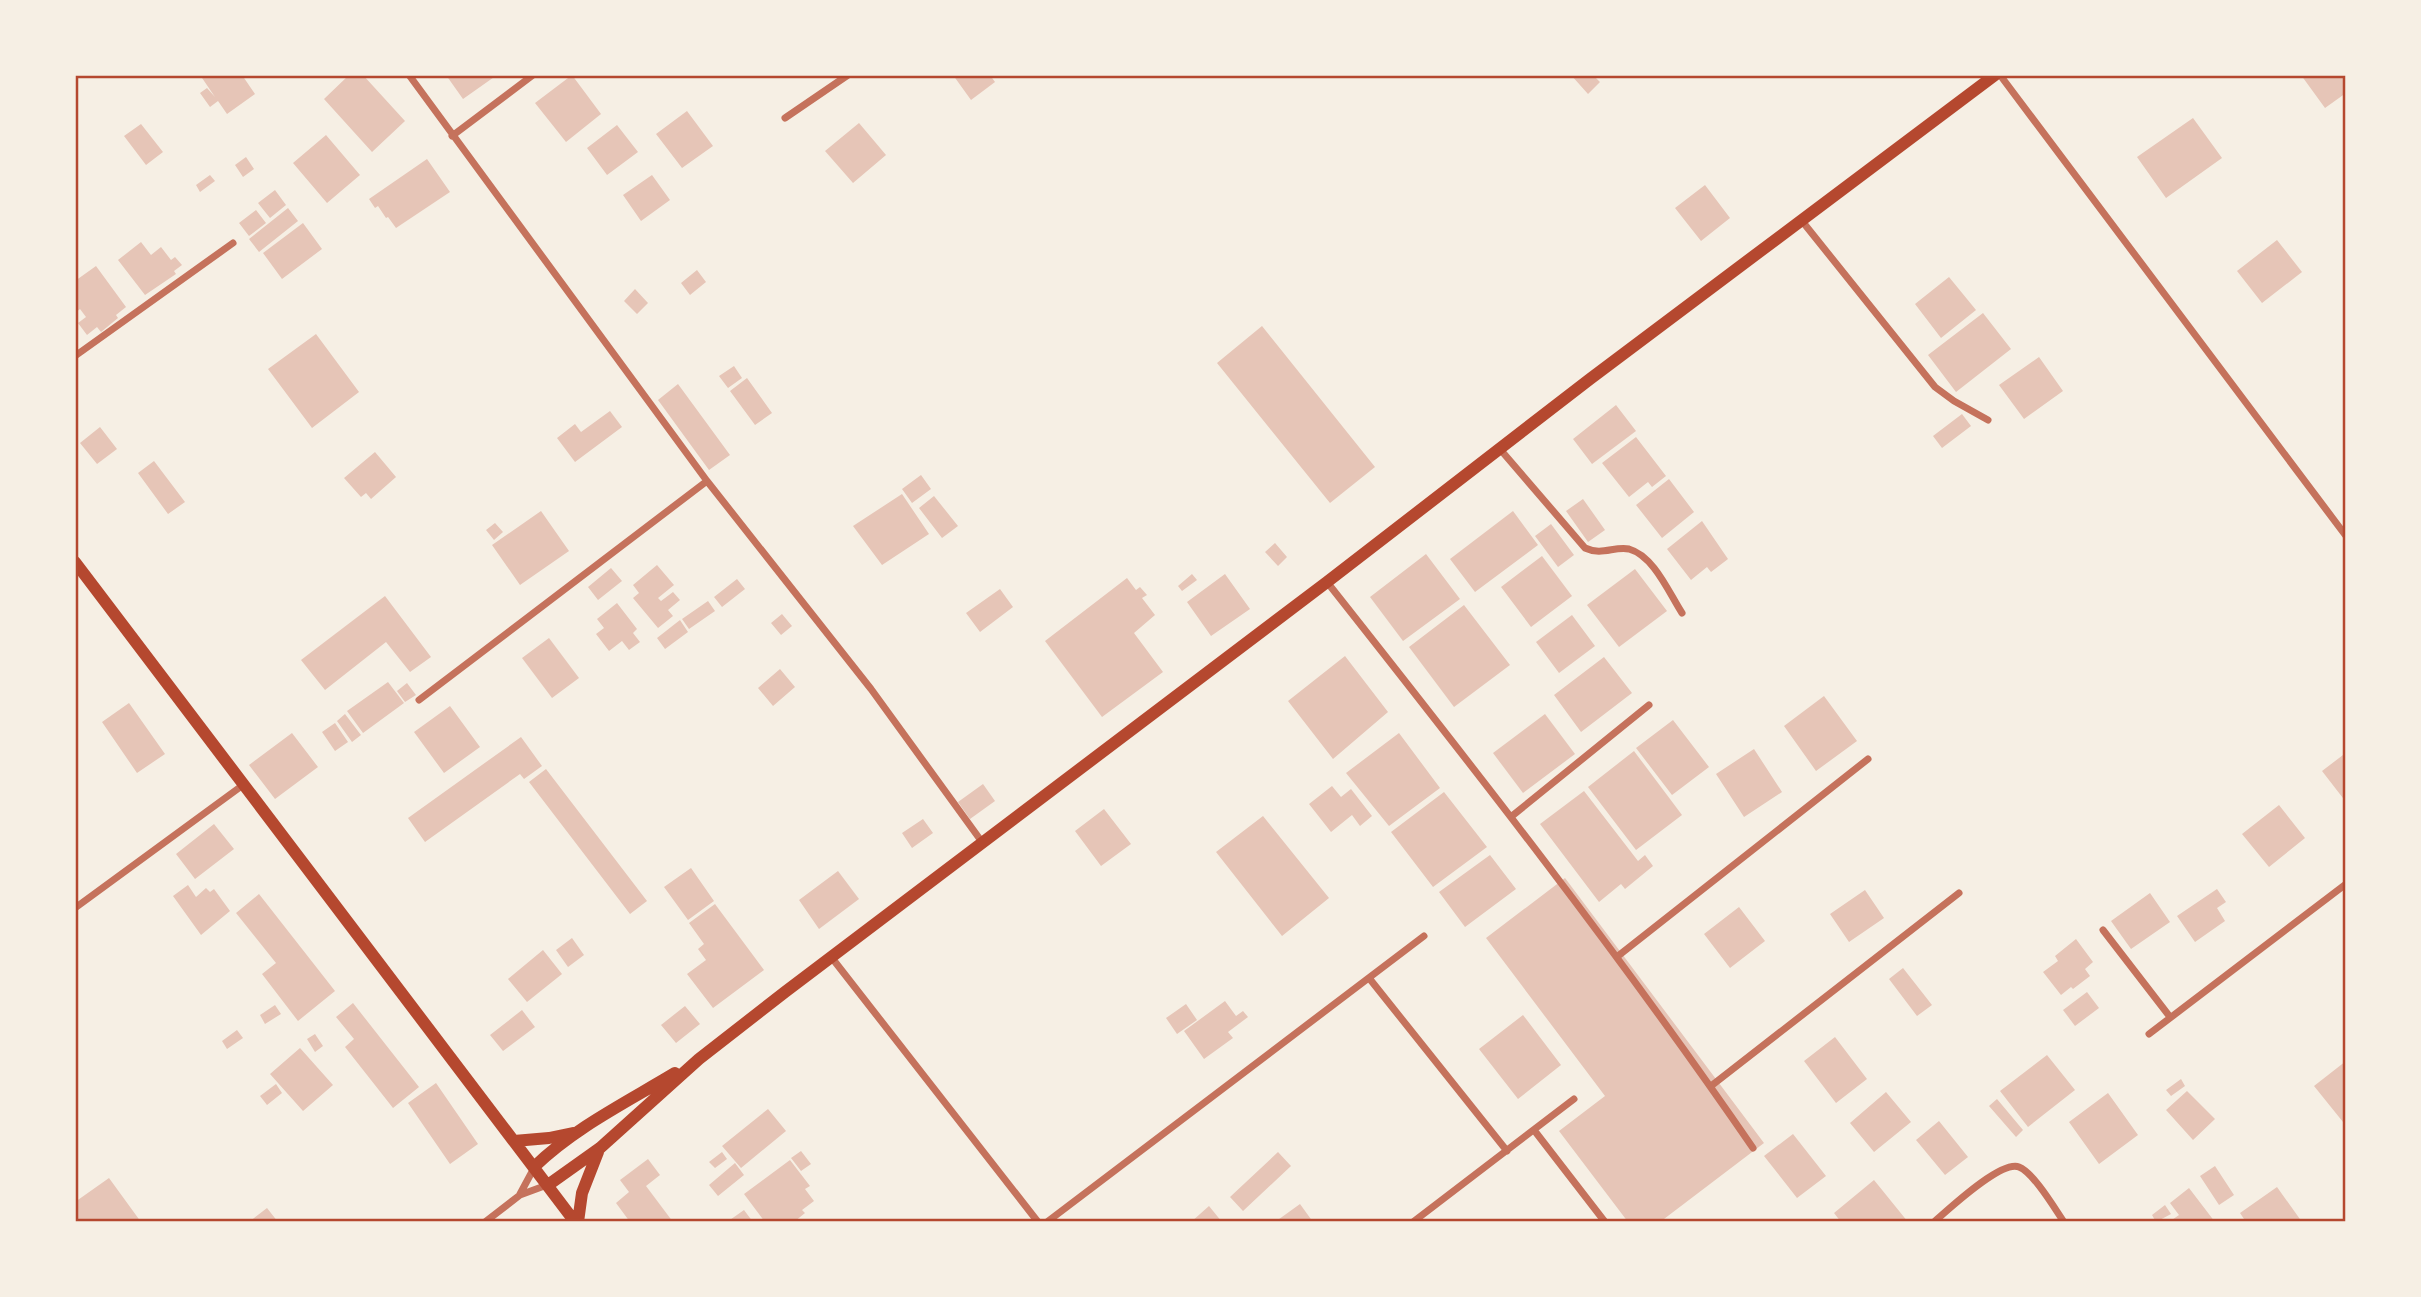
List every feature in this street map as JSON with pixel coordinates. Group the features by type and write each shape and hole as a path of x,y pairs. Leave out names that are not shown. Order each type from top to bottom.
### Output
{"main road":[{"path":"548,1185 600,1148 699,1059 982,842 1327,582 1499,448 1997,75"},
{"path":"75,562 576,1222"},
{"path":"534,1167 545,1156 583,1130 699,1059"},
{"path":"514,1140 549,1138 583,1130"},
{"path":"576,1222 584,1185 600,1148"}],"street":[{"path":"409,75 708,481 870,689 982,842"},
{"path":"453,136 533,75"},
{"path":"785,118 848,75"},
{"path":"1997,75 2346,536"},
{"path":"1802,221 1935,387 1988,420"},
{"path":"75,356 233,243"},
{"path":"1499,448 1585,548 1594,552 1628,549 1641,556 1651,565 1682,613"},
{"path":"419,700 708,481"},
{"path":"1327,582 1512,816 1618,956 1753,1148"},
{"path":"1512,816 1649,705"},
{"path":"1618,956 1868,759"},
{"path":"75,908 243,785"},
{"path":"2149,1034 2346,884"},
{"path":"1711,1086 1959,893"},
{"path":"2103,930 2170,1017"},
{"path":"1046,1222 1424,936"},
{"path":"832,958 1038,1222"},
{"path":"1368,978 1507,1151"},
{"path":"1413,1222 1574,1099"},
{"path":"1534,1130 1605,1222"},
{"path":"520,1195 534,1167"},
{"path":"1934,1222 1992,1175 2007,1167 2019,1167 2029,1174 2064,1222"},
{"path":"485,1222 520,1195 548,1185"},
{"path":"1424,1213 1431,1222"}],"building":[{"path":"200,75 242,75 255,94 227,114 218,101 210,107 200,93 207,88 215,97"},
{"path":"349,75 363,75 405,121 372,152 324,99"},
{"path":"446,75 497,75 463,99"},
{"path":"572,75 601,114 566,142 535,103"},
{"path":"953,75 990,75 995,82 971,100"},
{"path":"1571,75 1593,75 1600,82 1588,94"},
{"path":"2301,75 2346,75 2346,93 2325,108"},
{"path":"687,111 713,146 682,168 656,134"},
{"path":"2193,118 2222,158 2166,198 2137,157"},
{"path":"859,123 886,155 853,183 825,151"},
{"path":"141,124 163,152 146,165 124,136"},
{"path":"617,125 638,152 607,175 587,148"},
{"path":"326,135 360,175 327,203 293,163"},
{"path":"246,157 254,169 243,177 235,165"},
{"path":"427,159 450,192 396,228 369,199"},
{"path":"210,175 215,181 200,192 196,185"},
{"path":"652,175 670,200 641,221 623,195"},
{"path":"1705,185 1730,218 1701,241 1675,208"},
{"path":"275,190 286,205 270,218 258,203"},
{"path":"288,208 298,221 259,252 249,239"},
{"path":"256,210 266,223 249,236 239,223"},
{"path":"303,223 322,249 282,279 263,253"},
{"path":"2277,240 2302,272 2262,303 2237,271"},
{"path":"141,242 151,255 161,247 171,260 175,257 182,265 174,271 176,274 145,295 118,260"},
{"path":"96,266 126,307 116,315 118,318 101,332 97,327 87,335 78,323 86,317 80,309 75,313 75,281"},
{"path":"697,270 706,282 690,295 681,283"},
{"path":"1949,277 1976,310 1941,338 1915,304"},
{"path":"635,289 648,303 637,314 624,301"},
{"path":"1983,313 2011,349 1956,392 1928,355"},
{"path":"1262,326 1375,467 1330,503 1217,363"},
{"path":"316,334 359,392 312,428 268,369"},
{"path":"2039,357 2063,391 2024,419 1999,385"},
{"path":"734,366 742,378 728,388 719,376"},
{"path":"747,378 772,413 755,425 730,391"},
{"path":"678,384 730,455 709,470 658,400"},
{"path":"1616,405 1636,431 1592,464 1573,439"},
{"path":"610,411 622,427 575,462 557,438 575,424 581,432"},
{"path":"1962,414 1971,426 1942,448 1933,436"},
{"path":"100,427 117,449 97,464 80,443"},
{"path":"1636,437 1666,476 1652,487 1648,482 1629,497 1602,463"},
{"path":"375,452 396,477 371,499 366,493 361,497 344,478"},
{"path":"154,461 185,502 168,514 138,473"},
{"path":"921,475 931,489 912,503 902,489"},
{"path":"1669,479 1694,512 1662,538 1636,505"},
{"path":"902,494 929,534 882,565 853,526"},
{"path":"934,496 958,526 942,538 919,508"},
{"path":"1583,499 1605,530 1588,542 1566,511"},
{"path":"541,511 569,551 520,585 492,545"},
{"path":"1513,511 1538,545 1475,592 1450,559"},
{"path":"1702,521 1728,559 1711,572 1707,567 1691,580 1667,549"},
{"path":"495,523 503,532 494,540 486,530"},
{"path":"1551,524 1574,555 1558,567 1535,536"},
{"path":"1275,543 1287,557 1278,566 1265,552"},
{"path":"1426,554 1460,599 1403,641 1370,597"},
{"path":"1542,556 1572,596 1531,627 1501,587"},
{"path":"657,565 674,585 658,598 661,601 673,592 680,600 668,610 673,616 658,628 633,598 639,593 633,585"},
{"path":"611,568 622,581 598,600 588,587"},
{"path":"1635,569 1667,611 1619,647 1587,605"},
{"path":"1192,574 1197,580 1182,591 1178,586"},
{"path":"1225,574 1250,609 1211,636 1187,602"},
{"path":"1127,578 1136,590 1140,587 1147,595 1142,598 1155,615 1134,633 1163,672 1102,717 1045,641"},
{"path":"737,579 745,589 722,607 714,597"},
{"path":"1000,589 1013,607 980,632 966,613"},
{"path":"385,596 431,657 410,672 386,642 325,690 301,660"},
{"path":"708,601 715,611 689,629 682,619"},
{"path":"617,603 637,629 633,633 640,642 629,650 622,641 609,651 596,634 604,628 597,619"},
{"path":"1464,605 1510,665 1454,707 1409,647"},
{"path":"782,614 792,626 781,635 771,623"},
{"path":"1572,615 1595,646 1559,673 1536,642"},
{"path":"680,620 688,632 665,649 657,638"},
{"path":"549,638 579,678 552,698 522,658"},
{"path":"1345,656 1388,712 1333,759 1288,701"},
{"path":"1604,657 1632,693 1581,732 1554,695"},
{"path":"780,669 795,687 773,706 758,688"},
{"path":"388,682 404,703 363,733 347,711"},
{"path":"407,683 416,695 405,702 397,691"},
{"path":"1824,696 1857,741 1816,771 1784,726"},
{"path":"129,703 165,754 137,773 102,722"},
{"path":"450,706 480,747 444,773 414,732"},
{"path":"345,714 361,735 352,742 337,721"},
{"path":"1545,714 1575,754 1523,793 1493,753"},
{"path":"1673,720 1709,767 1672,795 1636,748"},
{"path":"335,723 348,742 335,751 322,732"},
{"path":"292,733 318,767 275,799 249,765"},
{"path":"1399,733 1440,788 1389,826 1346,773"},
{"path":"521,737 542,766 524,779 520,774 425,842 408,818"},
{"path":"1754,749 1782,792 1744,817 1716,774"},
{"path":"1634,751 1682,815 1636,850 1588,787"},
{"path":"2343,755 2346,759 2346,802 2322,771"},
{"path":"546,769 647,901 630,914 529,782"},
{"path":"983,784 995,801 970,819 958,802"},
{"path":"1332,786 1341,797 1351,789 1372,816 1360,826 1352,815 1331,832 1309,804"},
{"path":"1584,791 1638,861 1645,855 1653,866 1625,889 1621,884 1599,902 1540,824"},
{"path":"1444,792 1487,847 1433,887 1391,832"},
{"path":"2279,805 2305,838 2269,867 2242,834"},
{"path":"1104,809 1131,844 1101,866 1075,831"},
{"path":"1263,816 1329,898 1282,936 1216,852"},
{"path":"923,819 933,833 912,848 902,833"},
{"path":"214,824 234,849 195,879 176,854"},
{"path":"1490,855 1516,889 1465,927 1439,892"},
{"path":"691,868 714,901 688,920 664,887"},
{"path":"838,871 859,899 819,929 799,900"},
{"path":"1565,878 1764,1143 1660,1222 1628,1222 1559,1131 1605,1096 1486,938"},
{"path":"188,885 196,897 206,888 210,892 214,889 230,911 201,935 173,896"},
{"path":"2217,889 2226,902 2217,908 2225,921 2195,942 2177,916"},
{"path":"1865,890 1884,918 1849,942 1830,914"},
{"path":"2150,893 2170,922 2131,949 2111,921"},
{"path":"259,894 335,991 298,1021 262,974 276,963 236,913"},
{"path":"715,904 764,970 713,1008 687,974 706,960 698,949 704,944 689,923"},
{"path":"1739,907 1765,941 1730,968 1704,934"},
{"path":"572,938 584,955 568,967 556,950"},
{"path":"2076,939 2093,962 2085,969 2090,976 2061,995 2043,972 2058,961 2055,956"},
{"path":"543,950 562,974 527,1002 508,979"},
{"path":"1903,968 1932,1005 1917,1016 1889,979"},
{"path":"2087,992 2099,1008 2075,1026 2063,1010"},
{"path":"1225,1001 1236,1016 1243,1011 1248,1017 1228,1032 1233,1038 1204,1059 1184,1031"},
{"path":"353,1003 419,1087 393,1108 345,1047 354,1039 336,1017"},
{"path":"1186,1004 1197,1020 1177,1034 1166,1018"},
{"path":"275,1005 281,1014 265,1024 260,1015"},
{"path":"685,1006 700,1024 676,1043 661,1025"},
{"path":"522,1010 535,1027 503,1051 490,1035"},
{"path":"1523,1015 1561,1065 1518,1099 1479,1049"},
{"path":"237,1030 243,1038 227,1049 222,1041"},
{"path":"315,1034 323,1046 315,1052 307,1039"},
{"path":"1835,1037 1867,1079 1836,1103 1804,1061"},
{"path":"300,1048 333,1085 303,1111 270,1074"},
{"path":"2047,1055 2075,1090 2028,1127 2000,1091"},
{"path":"2346,1061 2346,1120 2343,1122 2314,1086"},
{"path":"2181,1079 2185,1086 2171,1096 2166,1090"},
{"path":"436,1083 478,1144 450,1164 408,1103"},
{"path":"276,1084 282,1093 267,1105 260,1096"},
{"path":"2187,1091 2215,1119 2193,1140 2166,1110"},
{"path":"1886,1092 1911,1122 1874,1152 1850,1123"},
{"path":"2108,1093 2138,1135 2099,1164 2069,1122"},
{"path":"1997,1099 2023,1130 2016,1137 1989,1106"},
{"path":"768,1109 786,1131 741,1168 722,1146"},
{"path":"1939,1121 1968,1157 1945,1175 1916,1140"},
{"path":"1793,1134 1826,1176 1797,1198 1764,1156"},
{"path":"801,1151 811,1164 801,1171 791,1158"},
{"path":"722,1152 727,1159 715,1168 709,1162"},
{"path":"1278,1152 1291,1166 1243,1211 1230,1197"},
{"path":"648,1159 660,1175 646,1186 673,1222 630,1222 616,1203 629,1192 620,1180"},
{"path":"790,1160 810,1186 805,1189 814,1201 802,1210 805,1213 794,1222 765,1222 744,1194"},
{"path":"735,1163 744,1175 718,1196 709,1185"},
{"path":"2215,1166 2234,1195 2219,1205 2200,1176"},
{"path":"109,1178 141,1222 75,1222 75,1202"},
{"path":"1874,1180 1908,1222 1841,1222 1834,1213"},
{"path":"2277,1187 2302,1222 2246,1222 2240,1213"},
{"path":"2189,1188 2215,1222 2169,1222 2179,1215 2170,1203"},
{"path":"1300,1204 1313,1222 1275,1222"},
{"path":"2165,1205 2171,1214 2156,1222 2152,1215"},
{"path":"1209,1206 1222,1222 1191,1222"},
{"path":"267,1208 278,1222 249,1222"},
{"path":"744,1210 753,1222 727,1222"}]}
